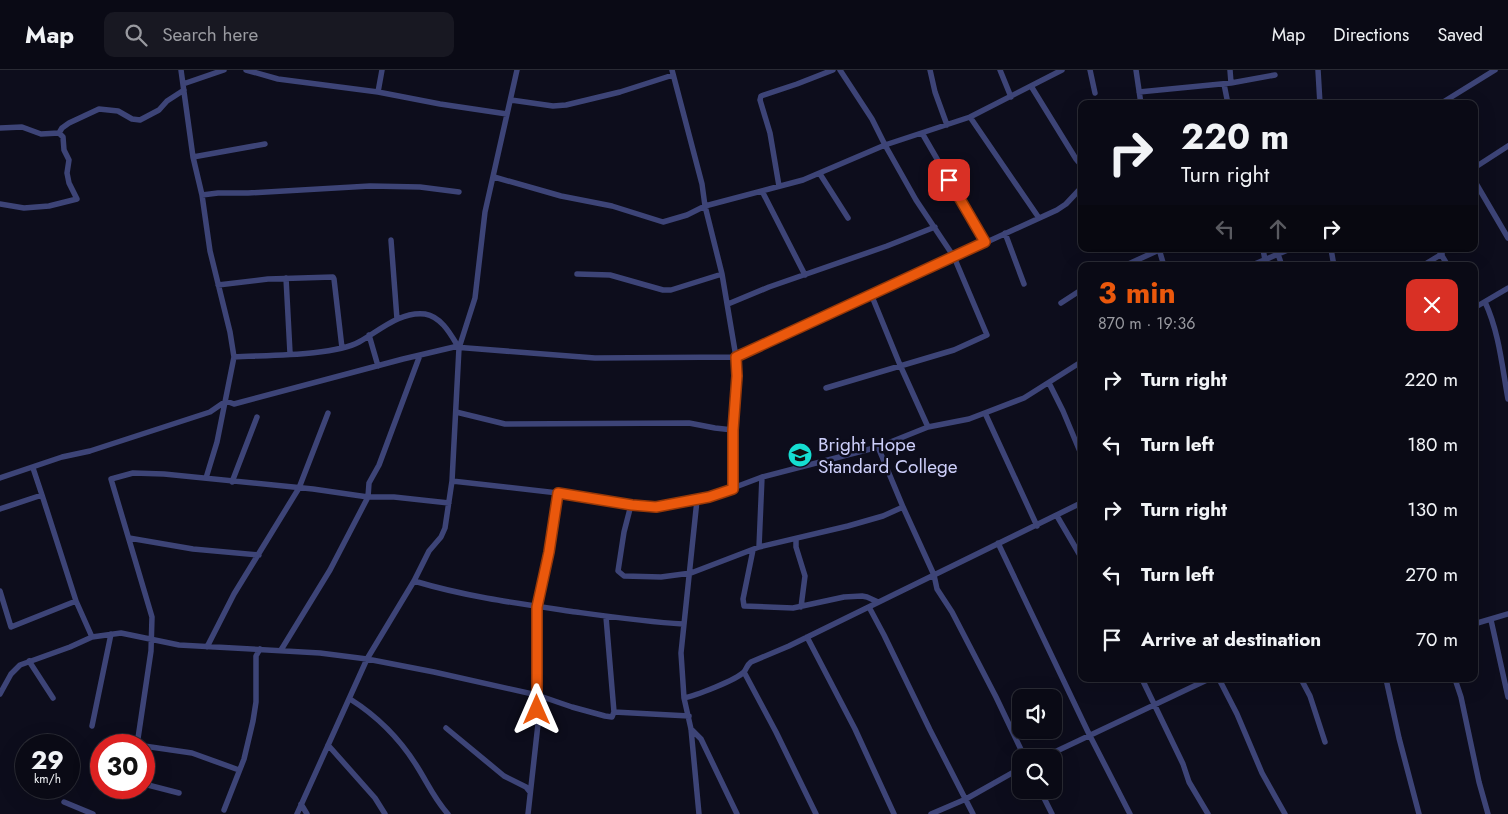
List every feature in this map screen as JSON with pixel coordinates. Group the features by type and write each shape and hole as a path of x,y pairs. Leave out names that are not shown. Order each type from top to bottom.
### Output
{"street":[{"path":"181,70 193,157 202,195 210,251 230,332 234,357 217,442 206,478"},
{"path":"60,133 62,128 69,123 99,109 118,111 132,119 140,120 159,110 183,87 224,70"},
{"path":"246,70 278,79 378,92 459,108 507,114"},
{"path":"378,92 382,70"},
{"path":"296,814 367,659 414,581 429,551 443,533 452,481 459,348 475,298 485,212 517,70"},
{"path":"779,186 770,133 760,100 761,96 833,70"},
{"path":"826,388 954,350 987,335 954,257 916,200 872,118 840,70"},
{"path":"930,70 935,92 947,125"},
{"path":"1000,70 1011,97"},
{"path":"494,177 561,196 612,206 664,222 688,215 705,206 820,174 885,145 970,117 1062,70"},
{"path":"1090,70 1095,93"},
{"path":"1136,70 1141,100"},
{"path":"1230,70 1231,83"},
{"path":"1318,70 1320,100"},
{"path":"1446,100 1495,70"},
{"path":"511,100 553,106 566,105 620,92 672,72 702,184 705,206 728,304 736,357 733,489"},
{"path":"1139,92 1224,84 1275,75"},
{"path":"1224,84 1227,100"},
{"path":"1031,86 1078,161"},
{"path":"970,117 1038,218"},
{"path":"0,128 22,127 41,134 60,133"},
{"path":"0,204 24,208 49,206 77,199 69,183 67,174 69,160 64,150 63,136 60,133"},
{"path":"922,134 985,242"},
{"path":"193,157 265,144"},
{"path":"1478,165 1508,146"},
{"path":"820,174 848,218"},
{"path":"202,195 370,186 420,187 459,192"},
{"path":"1478,187 1508,238"},
{"path":"762,191 805,276"},
{"path":"226,401 234,404 448,348 595,358 736,357 1038,218 1066,204 1078,191"},
{"path":"728,304 935,227"},
{"path":"1005,233 1024,284"},
{"path":"391,240 397,319"},
{"path":"1133,262 1155,252"},
{"path":"1264,252 1266,260"},
{"path":"1261,262 1283,252"},
{"path":"1427,262 1440,252"},
{"path":"1278,254 1281,262"},
{"path":"577,274 610,275 663,290 672,290 722,274"},
{"path":"218,285 268,279 333,277 342,348"},
{"path":"286,278 290,353"},
{"path":"1478,306 1508,288"},
{"path":"1061,303 1078,292"},
{"path":"871,294 928,427"},
{"path":"1485,302 1496,334 1508,399"},
{"path":"234,357 342,348 358,343 397,319 424,314 434,316 448,330 459,348"},
{"path":"369,335 378,366"},
{"path":"281,650 330,570 368,497 369,483 378,465 420,354"},
{"path":"452,481 656,507 697,500 762,478 878,447 928,427 985,414 1024,398 1078,364"},
{"path":"1049,384 1078,447"},
{"path":"0,478 210,412 226,401"},
{"path":"456,412 506,424 689,422 733,430"},
{"path":"207,647 234,594 299,488 328,414"},
{"path":"985,414 1037,526"},
{"path":"232,482 257,417"},
{"path":"878,447 934,575 938,589 996,697 1021,749"},
{"path":"33,468 76,601 92,637"},
{"path":"140,734 147,689 152,618 111,480 133,473 206,478 368,497 394,497 449,503"},
{"path":"759,547 762,478"},
{"path":"528,814 529,788 538,724 537,607 558,493"},
{"path":"0,509 42,495"},
{"path":"697,500 691,572 683,624 681,653 684,698 691,729 699,814"},
{"path":"632,505 624,532 618,571 624,576 661,576 691,572 759,547 883,516 903,507"},
{"path":"684,698 708,690 744,672 751,662 807,637 1078,505"},
{"path":"1057,516 1078,552"},
{"path":"129,538 193,549 259,555"},
{"path":"796,539 796,547 805,576 801,607"},
{"path":"783,542 796,547"},
{"path":"998,543 1089,734 1130,814"},
{"path":"753,550 743,599 744,606 801,607 812,603 856,596 867,597 878,602"},
{"path":"414,581 448,592 537,607 606,617 683,624"},
{"path":"0,591 11,628 76,601"},
{"path":"869,607 974,814"},
{"path":"1478,623 1508,614"},
{"path":"0,694 16,668 29,661 70,647 92,637 121,634 179,645 281,650 367,659 434,672 537,696 572,708 612,717 614,712 606,617"},
{"path":"1491,620 1508,697"},
{"path":"92,726 110,634"},
{"path":"807,637 855,730 894,814"},
{"path":"224,810 244,759 253,721 256,702 256,656 252,649"},
{"path":"256,656 260,649"},
{"path":"29,661 53,698"},
{"path":"744,672 816,814"},
{"path":"1143,682 1183,764 1189,782 1208,814"},
{"path":"1060,749 1203,682"},
{"path":"1221,682 1237,714 1262,773 1285,814"},
{"path":"1303,682 1310,696 1326,742"},
{"path":"1387,682 1419,814"},
{"path":"1457,682 1488,814"},
{"path":"350,699 365,709 402,744 418,767 437,802 448,814"},
{"path":"614,712 689,716"},
{"path":"446,728 504,776 529,788"},
{"path":"691,729 701,739 737,814"},
{"path":"328,745 375,798 385,814"},
{"path":"155,748 192,753 239,770"},
{"path":"931,814 966,798 1012,773"},
{"path":"155,787 180,793"},
{"path":"1044,799 1052,814"},
{"path":"64,802 93,814"},
{"path":"301,804 307,814"}],"place":[{"name":"Bright Hope Standard College","path":"800,455"}],"route":[{"path":"537,710 537,607 555,520 558,493 656,507 709,497 733,489 736,357 985,242 949,180"}]}
